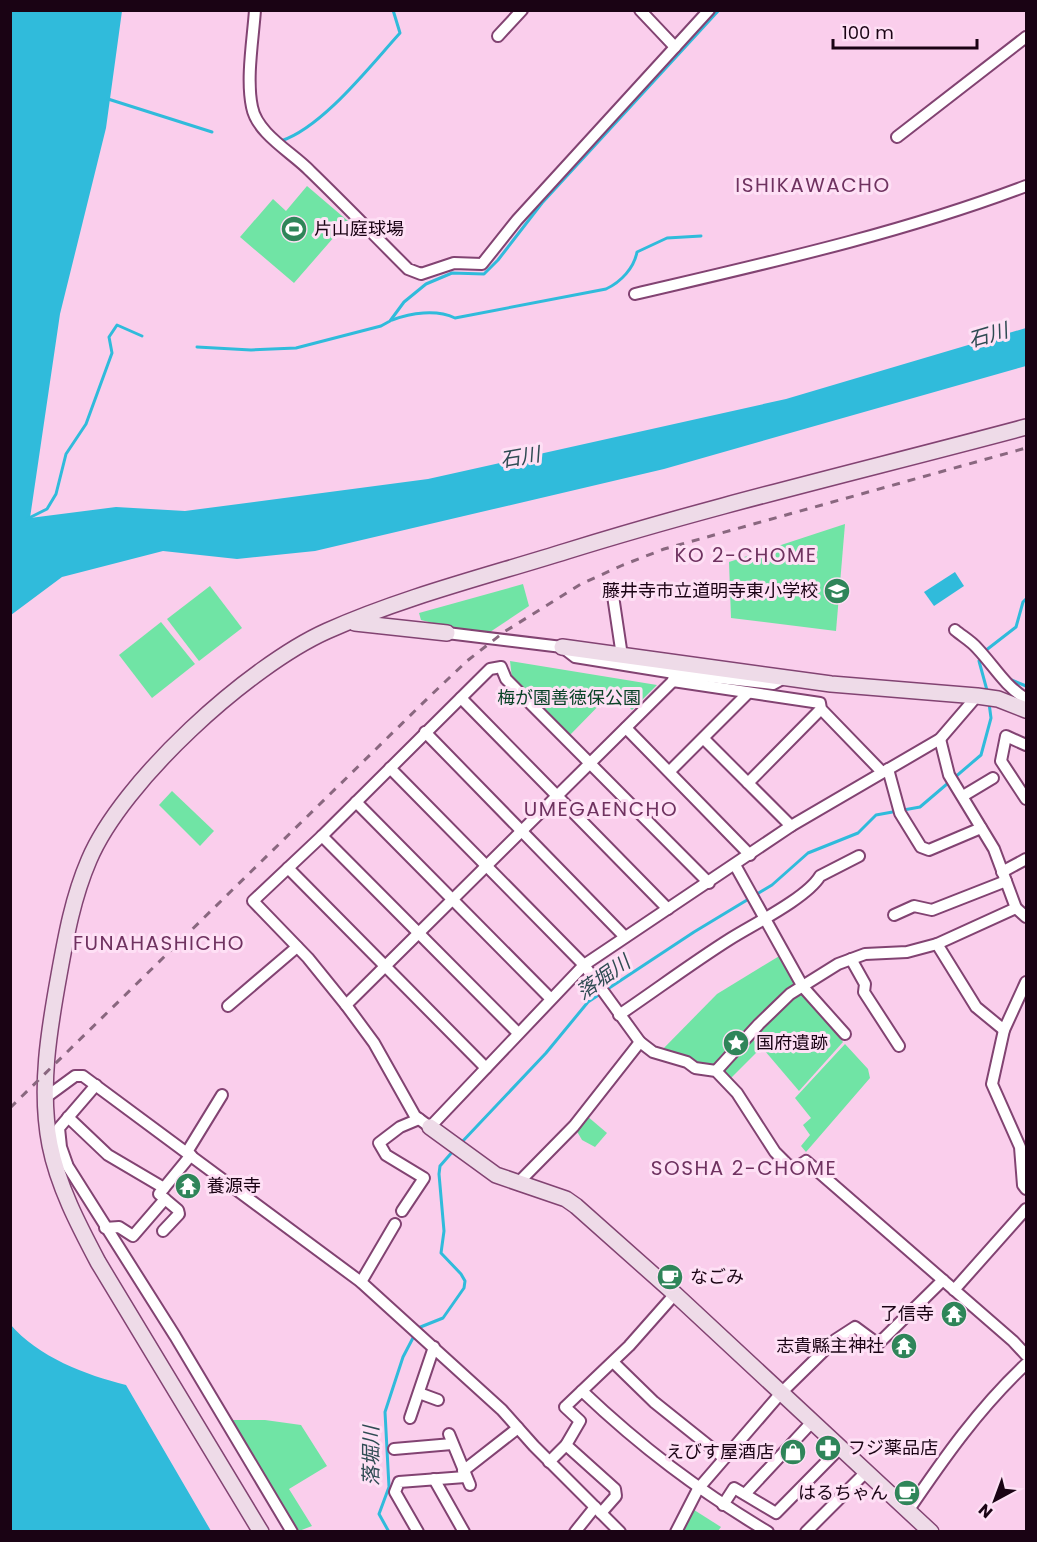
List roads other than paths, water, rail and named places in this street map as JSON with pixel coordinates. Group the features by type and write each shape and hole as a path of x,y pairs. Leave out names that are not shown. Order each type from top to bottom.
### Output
{"street":[{"path":"255,10 251,70 252,108 256,117 278,146 308,168 408,269 421,274 454,263 482,264 524,212 709,10"},
{"path":"498,36 522,10"},
{"path":"640,10 675,47"},
{"path":"897,137 1026,37"},
{"path":"634,294 844,245 967,209 1026,186"},
{"path":"261,1532 98,1262 79,1227 53,1155 45,1098 51,1021 64,943 90,858 106,829 166,754 221,702 285,654 348,623 409,601 627,533 1026,427"},
{"path":"612,589 622,656"},
{"path":"409,601 412,628"},
{"path":"348,623 412,628 562,647 831,686 977,696 998,699 1026,710"},
{"path":"955,630 978,648 989,665 998,671 1004,682 1026,699"},
{"path":"562,647 575,657 748,693 820,703 821,709 885,770 900,813 921,847 929,850 981,828"},
{"path":"709,883 506,679 501,667 490,669 322,836 253,901 297,947 346,1005 374,1043 415,1116 496,1175 566,1199 576,1206 675,1294 931,1532"},
{"path":"674,677 774,684 784,678"},
{"path":"346,1005 626,728 674,677"},
{"path":"670,771 748,693"},
{"path":"402,1211 424,1178 386,1155 379,1143 400,1127 425,1123 486,1068 550,998 584,965 791,826 940,739 977,696"},
{"path":"461,698 668,909"},
{"path":"748,783 821,709"},
{"path":"626,728 750,855"},
{"path":"425,732 625,937"},
{"path":"1026,745 1006,736 1001,762 1026,798"},
{"path":"704,739 791,826"},
{"path":"940,739 952,779 981,828 1004,876 1016,908 1026,917"},
{"path":"390,768 584,965 640,1042 653,1052 687,1062 695,1068 716,1071 737,1094 775,1152 788,1165 797,1167 806,1161 1026,1355"},
{"path":"963,796 993,778"},
{"path":"356,801 550,998"},
{"path":"322,836 518,1034"},
{"path":"619,1015 730,939 792,900 820,876 859,856"},
{"path":"894,915 914,906 932,909 1004,876 1026,859"},
{"path":"735,865 804,987 845,1034"},
{"path":"288,868 486,1068"},
{"path":"716,1071 790,994 851,959 881,951 907,952 937,944 1016,908"},
{"path":"937,944 976,1008 1004,1030"},
{"path":"228,1006 297,947"},
{"path":"851,959 865,984 864,992 899,1046"},
{"path":"1026,982 1004,1030 994,1066 992,1084 1023,1142 1023,1185 1026,1189"},
{"path":"518,1183 574,1126 640,1042"},
{"path":"45,1098 75,1076 83,1076 361,1282 416,1330 518,1428 620,1532"},
{"path":"96,1085 59,1128 58,1135 68,1165 105,1228 175,1335 292,1532"},
{"path":"105,1228 119,1227 133,1236 165,1194 222,1095"},
{"path":"68,1117 108,1155 165,1194 178,1214 163,1231"},
{"path":"53,1155 68,1165"},
{"path":"954,1290 1026,1209"},
{"path":"361,1282 395,1224"},
{"path":"676,1532 698,1489 781,1393 835,1340 855,1327 878,1344 943,1280"},
{"path":"549,1462 566,1445 580,1421 565,1407 613,1362 675,1294"},
{"path":"410,1418 434,1347"},
{"path":"613,1362 654,1402 724,1458"},
{"path":"908,1511 961,1434 993,1395 1026,1364"},
{"path":"582,1391 628,1435 698,1489 768,1532"},
{"path":"419,1393 438,1400"},
{"path":"745,1494 812,1422"},
{"path":"418,1532 395,1492 399,1482 466,1478 518,1428"},
{"path":"394,1449 451,1439 466,1478"},
{"path":"566,1445 615,1489 616,1496 575,1532"},
{"path":"723,1505 734,1488 776,1513 840,1448"},
{"path":"806,1532 866,1472"},
{"path":"434,1479 464,1532"}],"water":[{"path":"11,10 122,11 106,128 60,314 30,518 116,507 185,511 428,479 786,399 1026,328 1026,366 664,469 315,551 237,559 163,551 62,577 11,615"},
{"path":"955,572 964,586 934,606 924,592"},
{"path":"10,1324 21,1336 48,1355 79,1370 126,1385 211,1531 11,1531"}],"waterway":[{"path":"281,141 297,134 329,109 400,33 393,10"},
{"path":"197,347 251,350 296,348 381,326 390,321 404,302 426,284 452,273 484,274 498,260 542,203 719,10"},
{"path":"108,99 212,132"},
{"path":"392,320 424,313 448,315 455,318 606,289 626,274 637,252 667,238 701,236"},
{"path":"27,519 47,509 56,494 66,454 86,424 112,353 109,337 117,325 142,336"},
{"name":"落堀川","path":"985,651 1016,627 1023,602 1026,599"},
{"name":"落堀川","path":"982,657 979,661 988,694"},
{"path":"1009,679 1026,686"},
{"name":"落堀川","path":"461,1143 546,1053 588,1002 694,932 772,885 808,853 858,833 876,815 920,807 981,755 991,718 989,703"},
{"name":"落堀川","path":"418,1328 443,1318 464,1288 465,1281 461,1274 441,1253 444,1231 440,1166 454,1150"},
{"name":"落堀川","path":"389,1532 379,1514 389,1487 385,1412 403,1357 415,1334"}],"railway":[{"path":"10,1108 428,698 467,661 504,632 581,584 664,549 1026,448"}],"place":[{"name":"片山庭球場","path":"294,229"},
{"name":"藤井寺市立道明寺東小学校","path":"837,591"},
{"name":"国府遺跡","path":"736,1043"},
{"name":"養源寺","path":"188,1186"},
{"name":"なごみ","path":"670,1277"},
{"name":"了信寺","path":"954,1314"},
{"name":"志貴縣主神社","path":"904,1346"},
{"name":"フジ薬品店","path":"828,1448"},
{"name":"えびす屋酒店","path":"793,1452"},
{"name":"はるちゃん","path":"907,1493"}],"district":[{"name":"ISHIKAWACHO","path":"813,185"},
{"name":"KO 2-CHOME","path":"746,555"},
{"name":"UMEGAENCHO","path":"601,809"},
{"name":"FUNAHASHICHO","path":"159,943"},
{"name":"SOSHA 2-CHOME","path":"744,1168"}],"water label":[{"name":"石川","path":"988,335"},
{"name":"石川","path":"520,457"}],"park label":[{"name":"梅が園善徳保公園","path":"569,698"}]}
